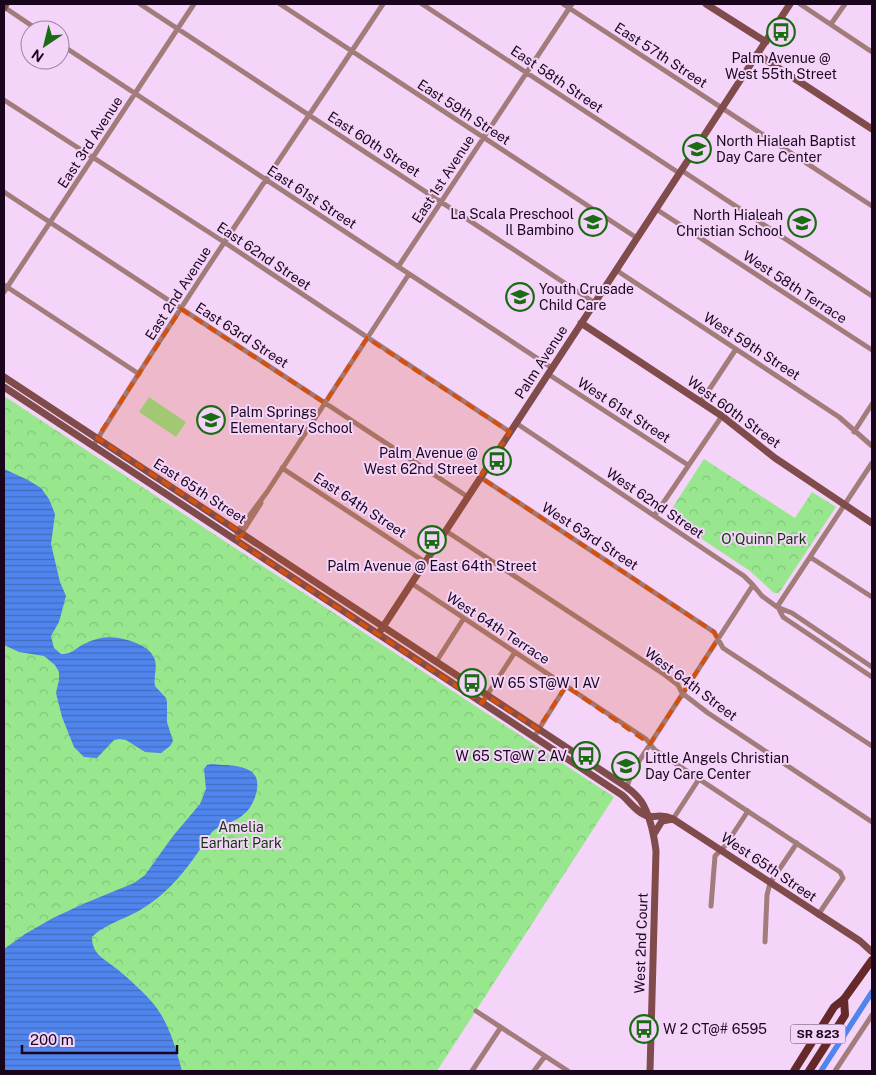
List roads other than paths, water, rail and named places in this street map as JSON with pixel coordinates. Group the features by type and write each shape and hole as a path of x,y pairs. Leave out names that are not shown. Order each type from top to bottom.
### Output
{"main road":[{"path":"4,8 6,4"},
{"path":"706,4 766,42"},
{"name":"Palm Avenue","path":"378,634 790,4"},
{"path":"757,54 872,129"},
{"name":"West 60th Street","path":"581,323 722,416 775,458 872,522"},
{"name":"East 65th Street","path":"4,377 383,627"},
{"name":"East 65th Street","path":"4,387 378,634"},
{"path":"383,627 619,782 642,802 647,816"},
{"path":"378,634 622,795 636,809 647,816"},
{"name":"West 65th Street","path":"647,816 660,815 673,819 860,941 872,952"},
{"name":"West 2nd Court","path":"647,816 654,834 656,861 650,1071"},
{"path":"654,834 662,821 673,819"},
{"name":"SR 823","path":"794,1071 834,1007 844,999 872,960"},
{"name":"SR 823","path":"809,1071 844,1015 844,999"}],"street":[{"name":"East 60th Street","path":"140,4 595,303"},
{"name":"East 3rd Avenue","path":"5,288 194,4"},
{"name":"East 59th Street","path":"280,4 637,238"},
{"name":"East 2nd Avenue","path":"93,446 224,242 383,4"},
{"name":"East 58th Street","path":"422,4 872,296"},
{"name":"East 57th Street","path":"563,4 570,6 872,206"},
{"path":"800,4 871,50"},
{"path":"831,24 845,4"},
{"name":"East 1st Avenue","path":"398,267 570,6"},
{"path":"4,8 23,20"},
{"name":"East 61st Street","path":"70,51 409,274 550,371"},
{"name":"East 62nd Street","path":"4,100 224,242 510,432"},
{"name":"East 63rd Street","path":"4,192 468,497"},
{"name":"West 58th Terrace","path":"656,209 872,350"},
{"name":"West 59th Street","path":"616,270 839,417 872,446"},
{"path":"235,540 409,274"},
{"path":"5,288 139,374"},
{"path":"701,402 736,349"},
{"name":"West 61st Street","path":"550,371 688,465"},
{"path":"854,432 872,404"},
{"path":"655,515 722,416"},
{"name":"West 62nd Street","path":"516,423 744,576 762,596 777,607 792,614 872,667"},
{"path":"777,607 872,463"},
{"name":"East 64th Street","path":"282,468 426,562"},
{"name":"West 63rd Street","path":"480,478 714,632 718,639"},
{"name":"West 64th Street","path":"446,531 678,684 682,693 708,713 872,822"},
{"path":"810,557 872,597"},
{"name":"West 64th Terrace","path":"411,584 646,739 655,750 840,872 843,878 818,915"},
{"path":"627,788 632,772 753,585"},
{"name":"West 62nd Street","path":"777,607 783,617 872,676"},
{"path":"436,662 464,618"},
{"path":"718,639 723,648 872,746"},
{"path":"482,703 515,652"},
{"path":"534,737 566,686"},
{"path":"619,782 632,772"},
{"path":"673,819 699,779"},
{"path":"711,906 716,856 748,811"},
{"path":"765,942 767,895 770,883 797,843"},
{"path":"476,1011 568,1071"},
{"path":"836,1071 872,1015"},
{"path":"472,1071 501,1027"},
{"path":"534,1071 545,1056"}],"water":[{"path":"4,469 41,488 49,499 55,514 51,544 60,582 66,596 59,622 51,636 54,648 61,654 67,654 94,640 112,637 131,641 149,651 156,663 155,686 166,698 167,722 173,741 161,753 145,752 126,740 119,739 114,740 97,758 84,757 74,747 62,717 56,693 59,672 55,665 44,656 19,652 4,645"},
{"path":"207,765 243,767 254,774 257,781 257,789 249,808 237,819 212,832 174,883 156,900 139,911 103,928 92,937 94,948 100,956 148,997 161,1014 175,1046 182,1071 4,1071 4,949 53,918 134,883 145,875 173,836 200,804 206,789 204,769"}],"waterway":[{"path":"821,1071 872,992"}],"place":[{"name":"Palm Avenue @ West 55th Street","path":"781,32"},
{"name":"North Hialeah Baptist Day Care Center","path":"697,149"},
{"name":"La Scala Preschool Il Bambino","path":"593,222"},
{"name":"North Hialeah Christian School","path":"802,223"},
{"name":"Youth Crusade Child Care","path":"520,297"},
{"name":"Palm Springs Elementary School","path":"211,420"},
{"name":"Palm Avenue @ West 62nd Street","path":"497,461"},
{"name":"Palm Avenue @ East 64th Street","path":"432,540"},
{"name":"W 65 ST@W 1 AV","path":"472,683"},
{"name":"W 65 ST@W 2 AV","path":"586,756"},
{"name":"Little Angels Christian Day Care Center","path":"626,766"},
{"name":"W 2 CT@# 6595","path":"644,1029"}],"park label":[{"name":"O'Quinn Park","path":"764,539"},
{"name":"Amelia Earhart Park","path":"241,836"}]}
